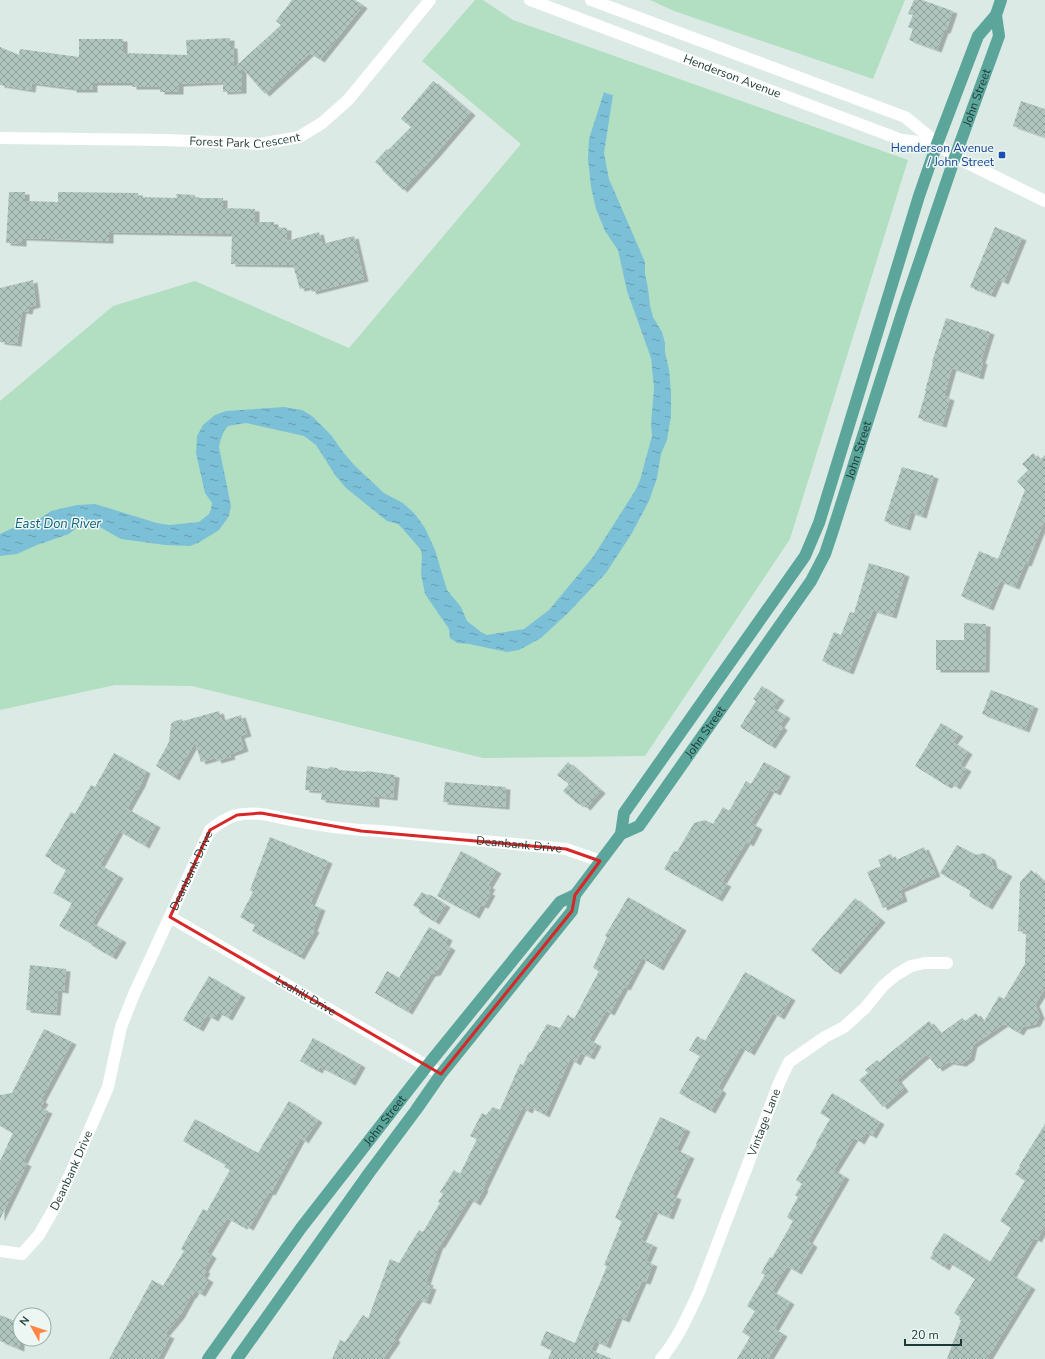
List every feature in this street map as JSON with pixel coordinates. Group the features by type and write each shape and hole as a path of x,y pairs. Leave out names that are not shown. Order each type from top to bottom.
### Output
{"main road":[{"name":"John Street","path":"621,834 624,813 804,556 819,523 919,196 937,144 978,36 996,15 1001,0"},
{"name":"John Street","path":"237,1359 368,1173 416,1110 441,1074 572,911 575,895 600,861 621,834 639,826 811,580 824,554 833,530 904,307 955,157 999,36 996,15"},
{"name":"John Street","path":"208,1359 301,1228 427,1066 560,902 575,895"}],"street":[{"name":"Forest Park Crescent","path":"0,138 167,140 260,144 299,137 322,123 348,100 430,0"},
{"name":"Henderson Avenue","path":"530,0 902,140 937,144"},
{"name":"Henderson Avenue","path":"591,0 905,117 955,157 1045,201"},
{"name":"Deanbank Drive","path":"0,1251 22,1254 39,1235 56,1205 108,1087 121,1027 134,994 210,830 222,821 237,815 261,813 292,820 360,831 388,832 566,849 600,861"},
{"name":"Leahill Drive","path":"170,917 441,1074"},
{"name":"Vintage Lane","path":"661,1359 668,1351 685,1322 699,1292 779,1083 789,1062 825,1037 844,1027 865,1008 883,986 896,975 911,966 925,963 947,963"}],"highlighted area":[{"path":"261,813 361,831 566,849 600,861 575,895 572,911 441,1074 170,917 210,830 237,815"}],"green space":[{"path":"475,0 483,0 513,20 908,160 790,539 645,756 483,758 192,686 115,685 0,710 0,401 113,306 195,281 349,348 521,144 422,61"},
{"path":"650,0 905,0 873,79 674,11"}],"water":[{"name":"East Don River","path":"604,92 613,95 604,153 609,179 645,262 645,274 650,305 653,317 662,332 665,343 671,392 671,416 667,440 661,454 657,478 649,501 632,533 606,573 568,613 541,638 519,650 507,652 457,643 450,638 449,629 425,594 421,574 421,550 402,528 398,524 387,521 346,488 335,475 316,445 304,436 246,423 228,426 224,431 219,447 231,506 229,516 219,530 198,543 190,546 165,545 121,539 98,526 81,524 69,534 37,545 17,554 0,556 0,534 17,526 38,520 51,511 77,505 95,504 157,523 169,525 199,522 209,514 212,503 205,493 196,453 197,436 203,425 215,415 226,411 284,407 302,410 312,416 331,435 355,466 384,493 403,503 415,514 425,528 435,550 447,590 461,607 467,621 481,632 487,635 524,629 549,610 593,557 635,491 640,480 652,436 651,424 654,388 651,358 627,291 618,250 605,231 596,209 591,187 588,159 589,139"}],"building":[{"path":"292,0 355,0 363,6 320,60 310,53 265,94 242,68 242,91 223,92 223,82 179,84 179,92 160,92 160,87 132,87 132,83 93,83 93,90 72,90 72,88 32,83 31,90 0,85 0,47 19,55 20,49 79,57 79,39 123,39 123,53 187,55 186,40 230,38 230,46 233,46 234,68 281,25 276,21"},
{"path":"914,0 922,0 953,11 937,50 909,40 913,29 908,27 913,15 908,14"},
{"path":"433,81 471,113 403,190 375,162 411,127 401,119"},
{"path":"1021,101 1045,109 1045,137 1013,126"},
{"path":"9,192 25,192 25,201 58,202 58,192 138,193 138,197 177,198 176,194 195,195 195,198 223,198 223,208 255,209 255,222 274,222 274,227 287,228 287,241 319,232 322,244 354,236 364,279 312,292 310,287 300,289 293,265 231,264 232,234 109,232 109,241 22,238 22,244 6,243"},
{"path":"995,227 1022,238 1004,282 998,279 991,295 970,287"},
{"path":"33,280 36,305 29,307 28,312 22,311 17,344 0,342 0,288"},
{"path":"946,318 990,332 981,361 983,362 979,377 952,368 944,396 950,398 942,425 918,418 926,391 932,362"},
{"path":"1033,453 1040,460 1045,455 1045,519 1027,564 1025,563 1015,587 1000,581 989,608 961,596 979,551 998,559 1025,490 1017,481 1028,470 1022,464"},
{"path":"902,467 934,476 922,516 911,512 906,528 884,521"},
{"path":"869,563 905,574 892,616 873,610 849,672 822,661 834,632 841,635 850,612 854,613"},
{"path":"964,623 986,624 985,670 936,670 936,640 964,640"},
{"path":"762,686 780,698 773,708 786,716 780,725 783,728 771,746 740,727 756,701 753,699"},
{"path":"991,690 1034,706 1025,730 982,714"},
{"path":"219,711 222,721 241,715 247,734 240,736 244,749 230,754 231,757 217,761 216,758 201,762 195,742 175,778 156,766 169,742 171,724 182,719 183,721"},
{"path":"941,723 959,734 953,742 968,752 960,765 967,769 956,787 950,783 947,786 915,766"},
{"path":"114,753 146,771 141,784 127,809 156,825 145,846 119,831 100,865 119,876 92,923 122,940 112,957 59,926 72,903 53,893 66,870 45,856 71,812 75,814 91,785 95,787"},
{"path":"568,762 601,791 586,808 580,803 579,805 563,791 569,784 557,775"},
{"path":"764,762 786,774 776,793 770,790 751,823 758,827 749,844 746,842 722,882 727,884 718,899 664,869 674,851 677,852 694,823 705,820 713,824 723,807 729,811 746,781 751,784"},
{"path":"307,766 328,769 330,767 337,768 339,770 367,771 395,775 393,798 375,796 375,805 321,800 322,791 305,790"},
{"path":"445,782 506,787 505,807 443,802"},
{"path":"270,837 328,861 310,904 321,908 313,929 315,930 300,957 252,931 255,925 240,917 253,892 250,890"},
{"path":"957,845 976,855 984,853 991,858 993,866 1008,874 988,907 969,896 971,891 940,873"},
{"path":"924,847 936,874 900,890 903,899 883,908 867,872 881,866 878,860 891,854 894,861"},
{"path":"461,851 497,871 488,886 491,887 488,892 491,893 484,906 481,905 475,916 437,896"},
{"path":"1031,870 1045,883 1045,988 1035,1004 1040,1016 1036,1024 1023,1027 1019,1033 1004,1024 973,1045 970,1058 962,1064 949,1062 938,1069 927,1054 897,1080 904,1089 883,1107 859,1080 868,1073 865,1070 877,1060 879,1062 929,1021 940,1034 962,1018 965,1021 976,1013 983,1023 999,996 1004,999 1025,964 1026,932 1018,931 1020,882"},
{"path":"422,892 428,896 429,894 446,905 435,922 419,912 420,910 413,905"},
{"path":"628,897 682,928 659,968 642,958 626,988 624,987 610,1013 606,1011 589,1040 597,1044 590,1057 581,1053 576,1063 570,1059 545,1115 530,1107 528,1111 522,1108 476,1203 469,1199 440,1246 439,1245 426,1282 429,1283 428,1286 432,1287 426,1302 418,1299 394,1338 396,1340 383,1359 332,1359 340,1340 345,1342 363,1315 368,1319 390,1259 399,1263 419,1230 423,1232 440,1203 438,1202 443,1194 440,1192 454,1170 460,1174 477,1139 470,1136 482,1113 486,1115 493,1107 500,1110 520,1064 523,1065 529,1052 531,1052 547,1024 560,1028 568,1015 574,1019 599,971 593,968 607,937 605,936"},
{"path":"855,898 881,920 836,972 811,950"},
{"path":"429,927 448,938 445,944 451,948 436,973 431,974 408,1012 375,993 387,971 399,978"},
{"path":"30,965 66,969 64,991 58,990 56,1013 26,1010"},
{"path":"745,972 791,998 780,1017 773,1013 750,1053 741,1047 718,1088 722,1091 711,1111 679,1093 700,1056 689,1050 697,1036 705,1041"},
{"path":"209,976 241,995 228,1018 218,1012 214,1019 207,1015 199,1029 183,1020"},
{"path":"44,1029 72,1042 41,1100 44,1102 40,1108 48,1111 23,1162 27,1164 0,1219 0,1161 13,1133 0,1126 0,1095 12,1093"},
{"path":"313,1038 361,1065 351,1083 320,1067 318,1071 300,1061"},
{"path":"832,1093 880,1122 872,1136 866,1132 860,1142 854,1138 834,1170 845,1177 808,1241 813,1245 797,1272 787,1266 772,1291 790,1302 774,1329 783,1334 768,1359 737,1359 750,1337 742,1332 755,1311 747,1306 765,1275 761,1273 770,1257 772,1258 793,1221 787,1217 798,1197 795,1195 802,1184 796,1180 830,1119 820,1113"},
{"path":"289,1101 318,1120 304,1141 301,1138 271,1193 269,1192 249,1228 244,1225 243,1227 227,1218 207,1252 212,1256 204,1270 206,1271 203,1276 209,1280 201,1294 195,1291 180,1316 165,1334 170,1336 158,1359 109,1359 152,1280 163,1286 184,1251 181,1249 203,1209 207,1211 230,1170 224,1167 226,1165 183,1141 195,1119 258,1153"},
{"path":"660,1117 686,1129 676,1150 690,1156 672,1195 677,1197 669,1217 654,1211 641,1240 653,1245 646,1261 653,1264 646,1282 642,1281 625,1320 618,1317 606,1346 595,1341 591,1350 612,1359 548,1359 552,1350 540,1345 546,1331 575,1343 607,1266 604,1265 622,1221 615,1218"},
{"path":"1045,1124 1045,1226 1037,1240 1034,1238 1012,1275 1031,1287 987,1359 947,1359 961,1320 959,1319 960,1317 954,1313 975,1279 948,1262 945,1268 930,1258 933,1254 932,1253 944,1233 990,1262 1011,1228 1000,1221 1025,1181 1015,1174"},
{"path":"0,1315 12,1320 12,1346 0,1341"}],"place":[{"name":"Henderson Avenue / John Street","path":"1002,155"}]}
